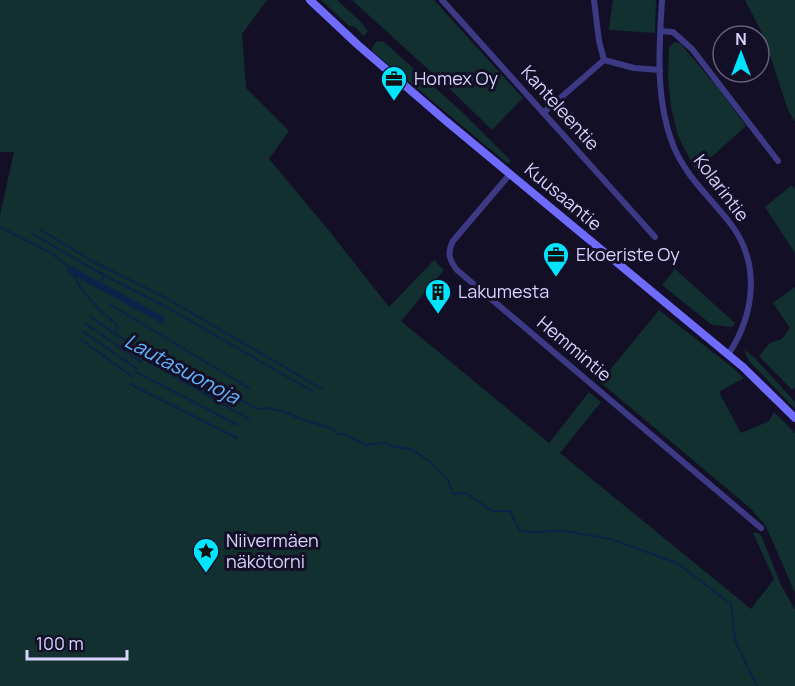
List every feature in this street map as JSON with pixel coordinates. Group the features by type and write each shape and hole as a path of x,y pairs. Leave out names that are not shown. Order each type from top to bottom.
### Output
{"main road":[{"name":"Kuusaantie","path":"310,0 384,68 728,355 795,418"}],"street":[{"name":"Kanteleentie","path":"442,0 655,237"},
{"path":"594,0 599,41 604,60"},
{"name":"Kolarintie","path":"662,0 660,95 665,119 676,151 690,177 734,229 749,261 752,289 750,306 741,331 728,355"},
{"path":"661,31 673,32 692,49 778,161"},
{"path":"543,113 604,60"},
{"path":"604,60 634,68 660,70"},
{"name":"Hemmintie","path":"510,174 453,241 449,252 452,263 457,270 761,528"}],"green space":[{"path":"0,0 267,0 242,34 246,88 289,131 269,159 389,307 434,260 444,270 401,321 549,443 589,392 601,402 560,453 751,609 774,579 753,533 758,533 762,537 780,583 795,610 795,686 0,686 0,215 14,152 0,152"},
{"path":"321,0 337,0 368,31 364,36 355,27 349,26"},
{"path":"352,0 434,0 523,98 492,130"},
{"path":"613,0 656,0 655,33 609,30"},
{"path":"745,0 795,0 795,122 788,110 771,58 771,24 757,24"},
{"path":"377,41 384,42 461,111 511,161 508,164 372,51"},
{"path":"680,43 746,126 696,171 678,136 671,107 668,76 669,48 672,44"},
{"path":"792,185 795,189 795,253 765,207"},
{"path":"675,269 735,323 732,327 712,325 662,285"},
{"path":"795,287 795,387 792,390 759,356 770,343 782,339 790,328 773,303"},
{"path":"659,310 744,378 719,392 741,433 769,421 774,412 795,433 795,593 765,525 750,508 600,382"},
{"path":"745,350 795,402 795,409 750,362"}],"waterway":[{"name":"Lautasuonoja","path":"0,227 51,253 68,266 82,290 118,326 115,334 144,351 150,348 257,409 268,408 286,412 333,429 339,434 344,434 366,445 384,443 411,449 429,461 448,480 453,494 466,493 492,511 510,511 520,531 565,531 611,539 677,563 731,604 735,640 757,686"},
{"path":"41,230 92,261 166,298 322,389"},
{"path":"33,234 312,391"},
{"path":"71,270 161,319"},
{"path":"99,286 104,275"},
{"path":"111,305 249,388"},
{"path":"91,317 115,334"},
{"path":"86,324 141,362"},
{"path":"84,332 137,369"},
{"path":"80,339 133,377"},
{"path":"142,358 249,419"},
{"path":"136,372 238,425"},
{"path":"130,384 237,438"}],"place":[{"name":"Homex Oy","path":"394,102"},
{"name":"Ekoeriste Oy","path":"556,278"},
{"name":"Lakumesta","path":"438,315"},
{"name":"Niivermäen näkötorni","path":"206,574"}]}
